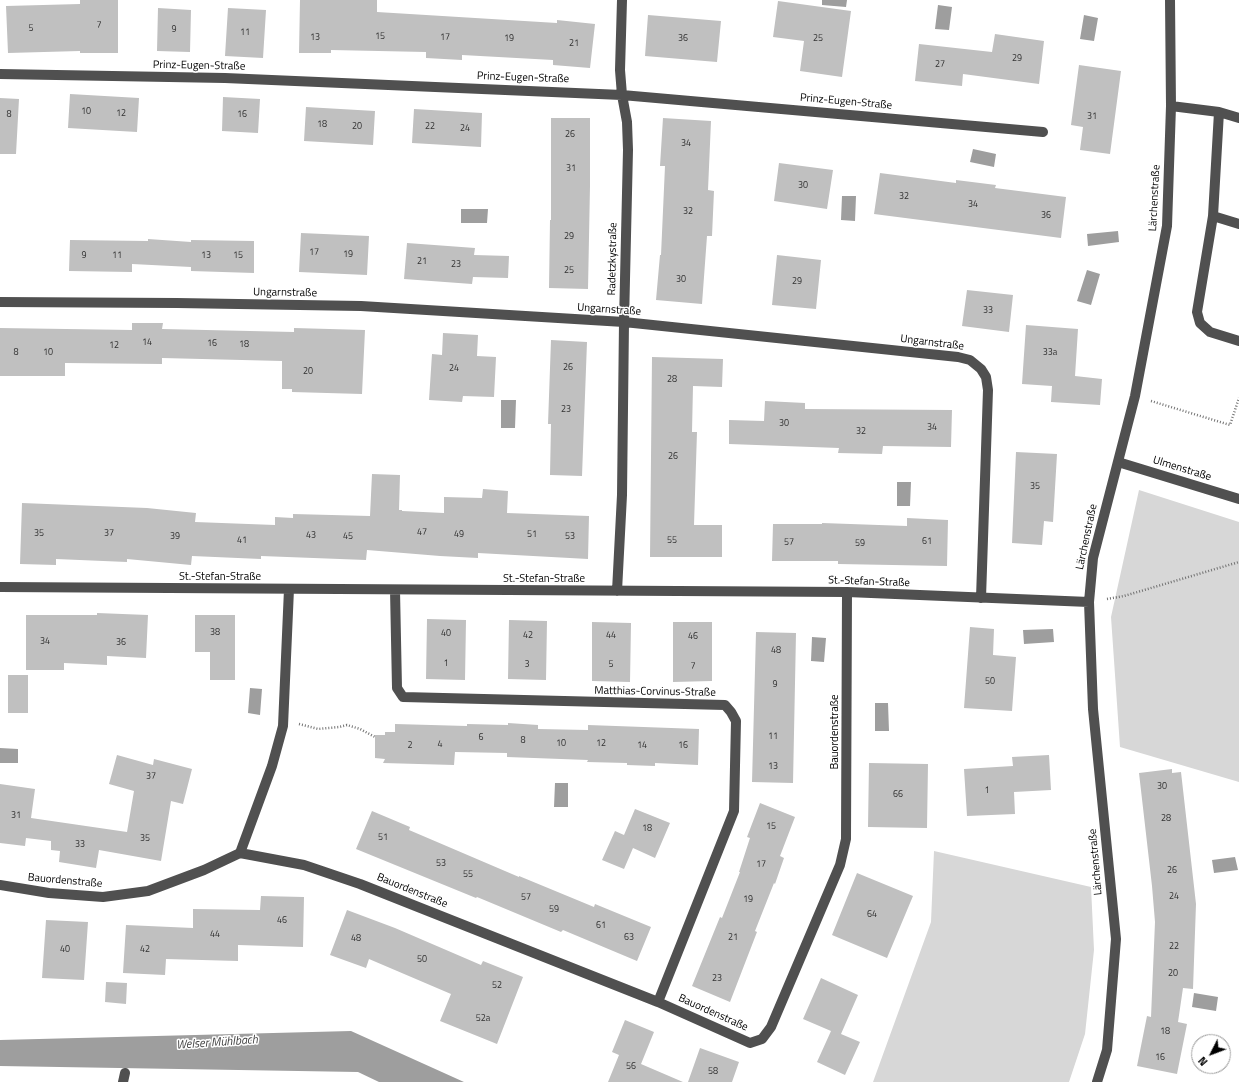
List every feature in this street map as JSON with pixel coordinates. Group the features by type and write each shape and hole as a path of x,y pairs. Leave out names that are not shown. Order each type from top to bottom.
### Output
{"street":[{"name":"Radetzkystraße","path":"616,591 622,495 628,150 627,122 622,94 620,70 622,0"},
{"name":"Lärchenstraße","path":"1097,1082 1107,1050 1116,939 1093,709 1089,602 1093,558 1135,396 1167,226 1171,106 1170,0"},
{"name":"Prinz-Eugen-Straße","path":"0,74 225,78 622,94 1043,132"},
{"path":"1171,106 1218,112 1239,118"},
{"path":"1218,112 1213,216 1197,312 1200,323 1210,332 1239,341"},
{"path":"1213,216 1239,224"},
{"name":"Ungarnstraße","path":"0,302 361,306 624,322 958,357 970,360 981,369 986,378 988,390 981,598"},
{"name":"Ulmenstraße","path":"1118,462 1239,499"},
{"name":"St.-Stefan-Straße","path":"0,587 847,592 1089,602"},
{"path":"240,853 272,766 283,723 289,589"},
{"name":"Matthias-Corvinus-Straße","path":"395,590 397,688 403,697 725,705 731,712 736,721 734,810 658,1002"},
{"name":"Bauordenstraße","path":"0,885 49,893 103,897 148,891 204,870 240,853 304,865 360,884 658,1002 750,1043 762,1039 772,1027 840,865 846,839 847,592"}],"path":[{"path":"1135,396 1230,426 1239,398"},
{"path":"1089,602 1124,596 1239,562"},
{"path":"283,723 302,724 318,729 347,725 360,729 375,737"}],"shaded area":[{"path":"1139,490 1239,522 1239,782 1120,747 1111,617"},
{"path":"934,851 1091,887 1094,950 1085,1034 1069,1082 873,1082 931,922"}],"water":[{"path":"822,0 847,0 846,7 822,5"},
{"path":"938,5 952,7 949,30 935,29"},
{"path":"1084,15 1098,18 1094,41 1080,39"},
{"path":"973,149 996,154 994,167 970,162"},
{"path":"842,196 856,196 855,221 841,220"},
{"path":"461,209 488,209 487,223 461,223"},
{"path":"1118,231 1119,242 1088,246 1087,234"},
{"path":"1087,270 1100,274 1091,305 1077,301"},
{"path":"501,400 516,400 515,428 501,428"},
{"path":"897,482 911,482 910,506 897,506"},
{"path":"1053,629 1054,642 1024,644 1023,630"},
{"path":"812,637 826,638 824,662 811,661"},
{"path":"250,688 262,689 260,715 248,713"},
{"path":"875,703 888,703 889,731 875,731"},
{"path":"0,748 18,749 18,763 0,763"},
{"path":"555,783 568,783 568,807 554,807"},
{"path":"1235,857 1238,870 1214,873 1212,860"},
{"path":"1194,993 1218,997 1216,1011 1192,1007"},
{"name":"Welser Mühlbach","path":"351,1031 464,1082 379,1082 358,1072 0,1066 0,1040"}],"building":[{"path":"80,0 118,0 118,53 80,53 80,51 8,53 6,6 80,4"},
{"path":"300,0 377,0 377,12 557,23 557,20 595,24 590,68 553,65 553,60 462,55 462,60 426,58 426,52 331,50 331,53 299,53"},
{"path":"778,1 851,11 842,77 800,71 804,41 773,37"},
{"path":"158,8 191,10 190,52 157,51"},
{"path":"228,8 266,10 263,58 225,56"},
{"path":"648,15 721,21 717,62 645,56"},
{"path":"995,34 1044,41 1039,84 963,74 962,86 915,81 919,44 992,52"},
{"path":"1079,65 1121,71 1110,154 1080,150 1083,127 1071,125"},
{"path":"70,94 139,98 137,132 68,128"},
{"path":"223,97 260,99 258,133 222,131"},
{"path":"0,98 19,99 16,154 0,154"},
{"path":"306,107 375,111 373,145 304,141"},
{"path":"414,109 482,113 481,147 412,143"},
{"path":"551,118 590,118 588,289 549,288"},
{"path":"663,118 711,121 708,190 714,191 712,236 707,236 702,304 656,300 661,255 665,166 660,166"},
{"path":"779,163 833,170 827,209 774,201"},
{"path":"880,173 956,183 956,180 996,185 995,188 1066,197 1061,238 874,214"},
{"path":"301,233 369,236 367,275 299,272"},
{"path":"148,239 191,242 191,240 254,241 254,273 191,271 191,267 132,264 132,272 69,271 70,240 148,241"},
{"path":"407,243 475,248 474,255 509,256 508,278 473,277 472,284 404,279"},
{"path":"777,255 821,260 816,309 772,305"},
{"path":"967,290 1013,295 1009,332 962,326"},
{"path":"132,323 163,323 162,329 294,332 294,328 365,330 362,394 292,392 292,389 282,389 282,361 162,358 162,364 65,363 65,376 0,376 0,328 132,330"},
{"path":"1026,325 1078,329 1075,376 1102,379 1100,405 1051,402 1052,386 1022,384"},
{"path":"443,333 478,335 477,356 496,357 494,397 463,396 462,402 429,400 432,354 442,355"},
{"path":"551,340 587,342 582,476 550,475 551,424 548,424"},
{"path":"652,357 723,359 722,387 693,386 692,432 697,432 694,525 722,525 722,557 650,557"},
{"path":"765,401 805,403 805,409 952,410 951,447 883,446 882,454 838,453 839,448 729,444 729,420 764,421"},
{"path":"1016,452 1057,454 1053,522 1044,521 1042,545 1012,543"},
{"path":"372,474 400,475 399,510 402,511 444,513 444,497 482,498 483,489 508,491 507,513 589,516 588,559 478,553 478,558 367,550 366,560 261,556 261,559 192,556 191,565 127,559 127,562 56,559 56,565 20,564 22,503 147,508 196,513 195,522 275,525 275,517 293,518 293,514 370,516"},
{"path":"907,518 948,520 947,566 838,564 838,561 772,561 773,524 822,523 907,526"},
{"path":"97,613 148,615 146,658 107,656 107,665 64,663 64,670 26,670 26,615 97,615"},
{"path":"195,615 235,615 235,680 210,680 210,652 195,652"},
{"path":"427,619 466,620 465,680 426,679"},
{"path":"509,620 547,621 546,680 508,679"},
{"path":"592,622 631,623 630,682 592,681"},
{"path":"673,622 712,622 712,681 673,682"},
{"path":"970,627 994,629 993,655 1016,657 1012,711 964,708"},
{"path":"756,632 796,633 793,783 752,782"},
{"path":"8,675 28,675 28,713 8,713"},
{"path":"508,723 538,725 538,729 588,730 588,725 699,729 698,765 655,763 655,766 627,765 627,763 587,762 588,760 507,757 507,753 455,752 454,765 383,763 385,759 375,758 375,735 385,735 385,732 395,732 395,724 467,726 467,724 508,725"},
{"path":"117,755 153,765 154,759 192,769 183,804 171,801 161,861 99,850 96,868 59,862 60,851 51,850 51,841 26,838 25,846 0,843 0,784 35,789 31,818 127,832 134,791 109,784"},
{"path":"1049,755 1051,790 1014,792 1015,814 967,816 964,769 1013,766 1012,757"},
{"path":"869,763 928,764 927,828 868,827"},
{"path":"1172,769 1172,773 1181,772 1196,904 1193,989 1183,988 1178,1022 1187,1024 1177,1074 1137,1066 1147,1016 1151,1017 1155,922 1139,773"},
{"path":"760,803 795,817 780,856 784,858 775,884 774,883 755,931 757,932 730,1002 692,986 720,917 722,918 740,872 750,838 747,837"},
{"path":"635,809 670,823 655,858 633,848 624,869 602,860 615,831 624,835"},
{"path":"372,811 410,827 409,830 519,877 594,907 595,904 651,927 637,961 563,930 561,932 356,849"},
{"path":"857,873 913,896 887,958 832,935"},
{"path":"261,896 304,897 303,947 238,945 238,961 166,959 165,975 123,973 126,925 193,928 193,909 260,910"},
{"path":"347,910 395,928 481,965 483,961 523,977 497,1044 440,1021 451,994 369,959 366,968 330,955"},
{"path":"46,920 88,922 84,980 42,978"},
{"path":"821,978 858,995 841,1034 860,1042 845,1075 817,1062 831,1031 803,1019"},
{"path":"106,982 127,983 126,1004 105,1002"},
{"path":"625,1020 654,1032 641,1064 683,1082 608,1082 619,1055 612,1052"},
{"path":"700,1048 739,1062 732,1082 688,1082"}]}
